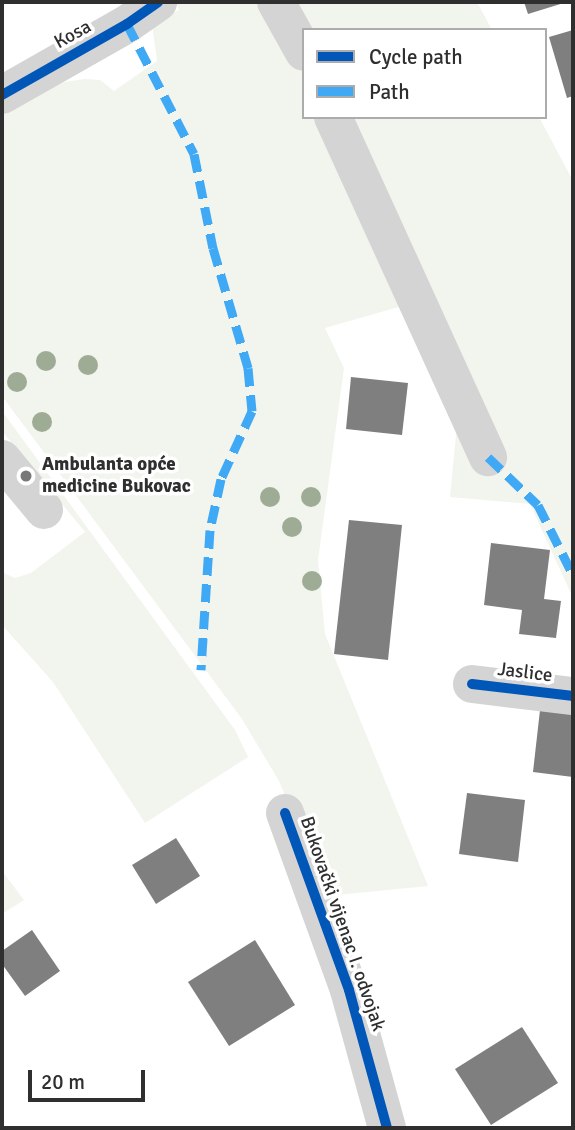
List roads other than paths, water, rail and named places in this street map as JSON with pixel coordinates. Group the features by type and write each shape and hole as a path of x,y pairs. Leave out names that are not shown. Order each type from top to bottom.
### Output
{"street":[{"name":"Kosa","path":"2,95 127,24 158,2"},
{"path":"276,2 302,48"},
{"path":"334,119 488,457"},
{"path":"2,459 44,510"},
{"name":"Jaslice","path":"472,684 573,696"},
{"name":"Bukovački vijenac I. odvojak","path":"285,813 349,990 387,1128"}],"place":[{"name":"Ambulanta opće medicine Bukovac","path":"26,476"}]}
